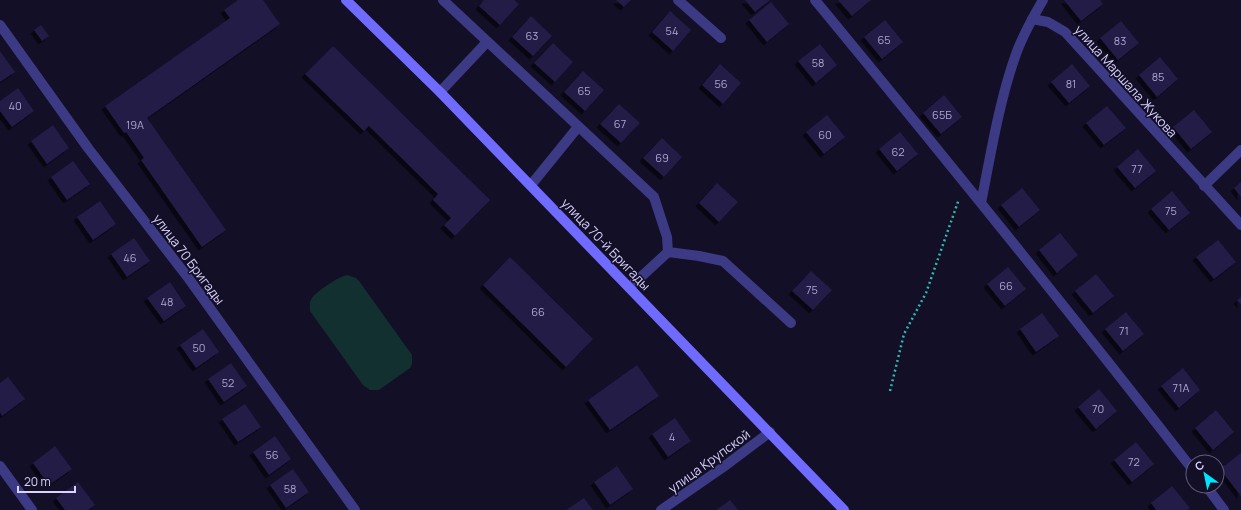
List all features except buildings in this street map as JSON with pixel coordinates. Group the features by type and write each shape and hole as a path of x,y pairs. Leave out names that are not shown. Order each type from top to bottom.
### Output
{"main road":[{"name":"улица 70-й Бригады","path":"346,0 440,92 630,286 844,510"}],"street":[{"path":"443,0 654,197 667,237 668,252"},
{"path":"678,0 721,38"},
{"path":"814,0 981,203 1185,460"},
{"path":"981,203 1007,84 1016,54 1032,19 1043,0"},
{"name":"улица Маршала Жукова","path":"1032,19 1048,22 1065,32 1241,225"},
{"name":"улица 70 Бригады","path":"0,25 88,148 189,279 355,510"},
{"path":"440,92 487,42"},
{"path":"531,185 578,127"},
{"path":"1204,186 1241,150"},
{"path":"630,286 668,252 723,261 791,324"},
{"name":"улица Крупской","path":"662,510 770,432"},
{"path":"0,466 32,510"},
{"path":"1212,494 1224,510"}],"path":[{"path":"890,391 904,334 926,293 965,184"}],"green space":[{"path":"347,275 356,278 359,281 412,355 412,364 410,368 379,390 370,390 363,385 310,311 310,301 315,295 333,281"}]}
